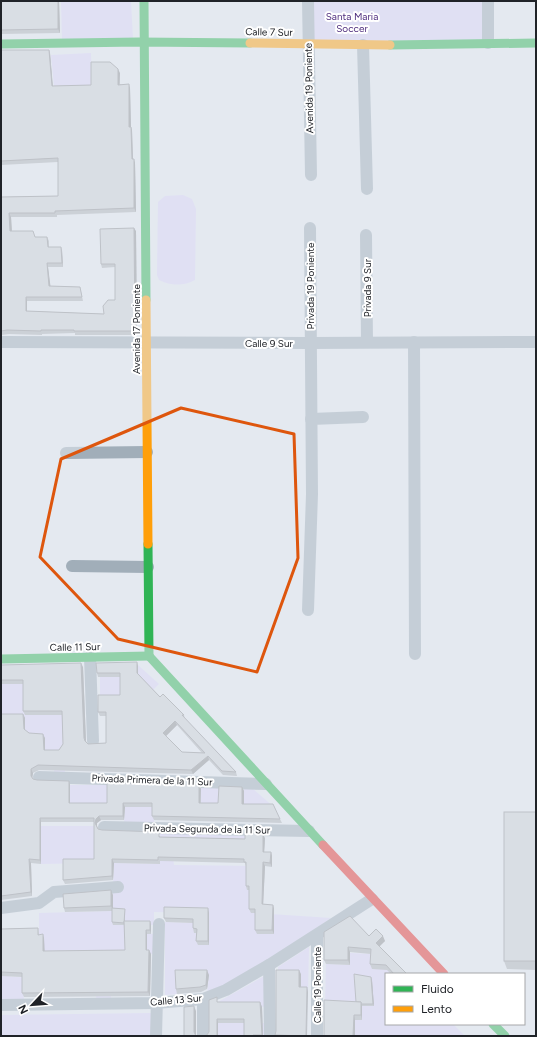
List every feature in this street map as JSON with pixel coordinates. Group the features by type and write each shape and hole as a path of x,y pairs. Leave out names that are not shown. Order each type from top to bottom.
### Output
{"main road":[{"name":"Avenida 17 Poniente","path":"144,1 149,656"},
{"name":"Calle 7 Sur","path":"1,44 145,42 308,44 536,43"},
{"name":"Calle 11 Sur","path":"1,659 149,656"},
{"path":"149,656 372,899 443,973"},
{"path":"494,1025 505,1036"}],"street":[{"name":"Avenida 19 Poniente","path":"308,1 311,175"},
{"path":"488,1 488,43"},
{"path":"362,44 366,189"},
{"name":"Privada 19 Poniente","path":"308,610 312,494 310,228"},
{"name":"Privada 9 Sur","path":"366,234 367,342"},
{"name":"Calle 9 Sur","path":"1,342 536,342"},
{"path":"414,342 415,654"},
{"path":"311,419 363,417"},
{"path":"66,453 148,452"},
{"path":"72,566 148,567"},
{"path":"90,657 93,740"},
{"name":"Privada Primera de la 11 Sur","path":"39,777 266,784"},
{"name":"Privada Segunda de la 11 Sur","path":"104,827 309,831"},
{"path":"1,908 39,903 54,892 118,887"},
{"name":"Calle 13 Sur","path":"1,1005 156,1003 203,999 226,990 269,965 372,899"},
{"path":"156,1036 159,924"},
{"name":"Calle 19 Poniente","path":"317,935 317,1036"},
{"path":"269,965 270,1036"},
{"path":"203,999 203,1036"}],"highlighted area":[{"path":"181,408 294,434 298,558 257,672 118,639 40,557 61,459"}],"green space":[{"path":"61,1 131,1 133,39 62,40"},
{"name":"Santa Maria Soccer","path":"308,1 488,1 488,43 308,44"},
{"path":"91,53 92,87 54,86 51,55"},
{"path":"183,195 192,199 196,209 195,280 182,284 173,284 159,280 157,275 158,202 165,196"},
{"path":"138,665 159,684 152,691 138,686"},
{"path":"100,677 121,677 122,699 100,699"},
{"path":"1,684 24,684 64,695 65,774 54,774 54,754 45,754 1,718"},
{"path":"70,785 109,785 109,807 70,807"},
{"path":"201,787 220,788 220,807 200,807"},
{"path":"244,788 252,788 275,808 244,808"},
{"path":"125,807 154,807 154,823 124,823"},
{"path":"41,826 95,826 95,863 41,864"},
{"path":"160,833 247,836 247,843 160,845"},
{"path":"160,858 173,858 174,865 264,866 264,877 249,876 255,899 255,913 331,918 278,955 207,994 209,975 177,975 177,994 165,995 165,922 195,923 209,913 154,912 154,925 125,925 126,934 154,934 154,954 45,955 39,938 39,913 112,911 114,863 160,864"},
{"path":"309,947 308,992 301,992 278,974 278,967"},
{"path":"350,953 373,954 402,973 385,973 385,1025 454,1025 465,1036 355,1036 325,1005 326,964 350,965"},
{"path":"1,974 12,977 111,979 111,998 96,999 96,990 23,990 24,999 1,999"},
{"path":"266,975 267,1007 256,1007 234,1023 267,1023 267,1036 218,1036 218,1002"},
{"path":"152,1013 152,1036 1,1036 1,1015"}],"building":[{"path":"1,1 58,1 58,29 1,30"},
{"path":"1,50 49,50 52,86 91,85 91,62 110,62 118,69 118,85 129,84 129,127 131,127 132,159 134,159 134,208 55,211 55,213 9,213 10,231 33,231 35,237 47,237 48,247 61,247 62,263 47,263 49,286 80,287 82,297 26,297 26,311 104,314 103,306 108,300 115,300 115,264 101,264 100,229 134,228 135,331 1,331 1,197 58,196 58,158 1,161"},
{"path":"137,662 137,673 160,697 163,694 184,715 182,715 236,772 222,771 208,756 191,770 38,765 31,769 31,776 33,779 37,780 69,781 69,803 107,803 107,783 199,785 199,803 218,803 219,786 242,787 242,804 273,804 280,819 152,816 152,803 123,803 123,816 99,816 95,823 98,829 102,830 159,832 159,837 245,839 245,833 263,834 263,852 271,852 270,863 263,862 262,904 273,905 272,930 255,930 255,909 249,909 249,886 246,886 246,862 244,862 244,859 158,857 158,860 112,859 112,876 63,880 63,859 94,859 94,818 40,818 40,860 29,859 31,892 1,896 1,714 23,714 24,729 29,733 43,734 44,750 59,750 63,744 62,711 23,711 23,680 1,680 1,665 81,663 84,738 88,744 106,743 106,712 98,712 98,695 120,695 120,673 97,673 96,663","holes":["175,721 205,753 182,752 163,733"]},
{"path":"504,812 536,812 536,961 504,961"},
{"path":"111,890 111,906 64,908 63,894"},
{"path":"164,907 208,908 208,941 196,941 197,929 193,928 193,919 164,918"},
{"path":"112,908 125,909 124,923 112,922"},
{"path":"350,916 369,936 376,929 383,936 376,943 406,973 393,973 386,965 370,964 371,949 348,947 348,960 324,960 324,932"},
{"path":"124,921 150,921 150,930 146,930 146,950 149,950 148,992 22,993 22,973 1,972 1,929 38,928 38,935 43,934 43,951 125,950"},
{"path":"175,970 207,970 206,985 176,989"},
{"path":"276,970 299,970 299,987 307,987 306,1036 275,1035"},
{"path":"354,974 371,977 373,1004 361,1004 361,1002 356,1002"},
{"path":"217,997 217,1002 260,1002 262,1035 244,1036 244,1019 217,1019 217,1036 206,1036 209,1032 209,1000"},
{"path":"324,1000 361,1002 361,1015 354,1015 353,1036 324,1036"},
{"path":"194,1006 194,1032 196,1036 184,1036 184,1007"}],"traffic: fast":[{"path":"144,1 146,300"},
{"path":"1,44 139,42 250,43"},
{"path":"390,45 536,43"},
{"path":"148,544 149,656"},
{"path":"149,656 323,845"},
{"path":"1,659 149,656"},
{"path":"494,1025 505,1036"}],"traffic: slow":[{"path":"250,43 390,45"},
{"path":"146,300 148,544"}],"traffic: jam":[{"path":"323,845 443,973"}]}
